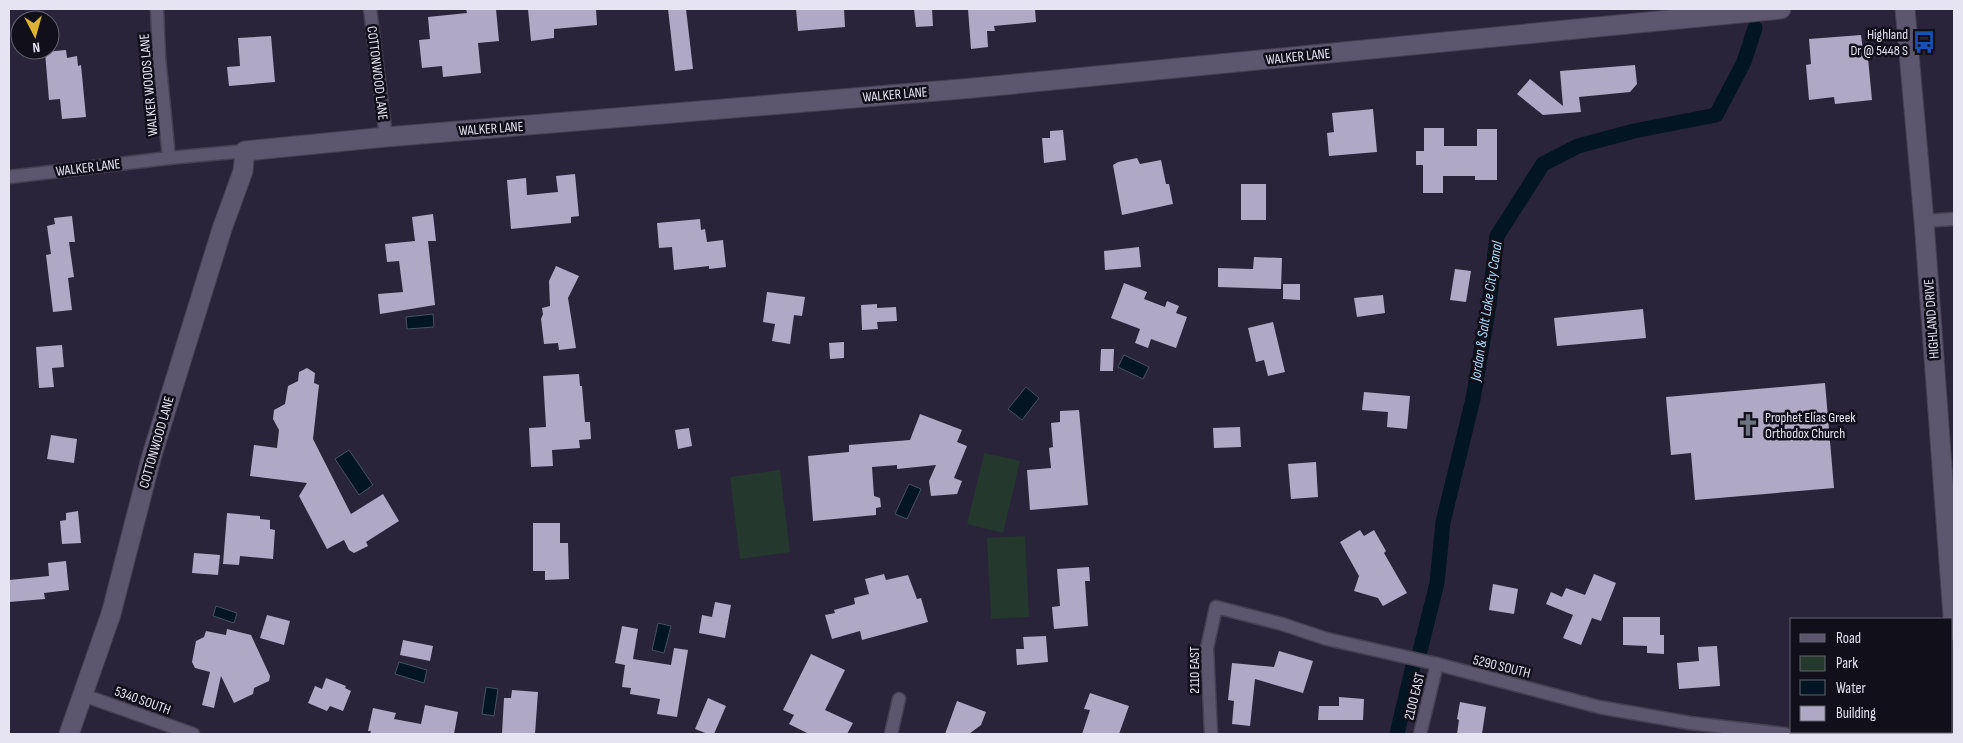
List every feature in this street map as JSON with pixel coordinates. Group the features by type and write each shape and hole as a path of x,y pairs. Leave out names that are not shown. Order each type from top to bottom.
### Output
{"street":[{"name":"WALKER WOODS LANE","path":"157,9 170,158"},
{"name":"COTTONWOOD LANE","path":"370,9 386,137"},
{"name":"WALKER LANE","path":"9,177 170,158 386,137 983,87 1781,9"},
{"name":"HIGHLAND DRIVE","path":"1905,9 1924,221 1954,630"},
{"name":"COTTONWOOD LANE","path":"69,734 111,614 152,455 222,229 243,171 245,151"},
{"path":"1924,221 1954,218"},
{"name":"5290 SOUTH","path":"1216,607 1327,639 1437,664 1599,706 1644,716 1785,734"},
{"name":"2110 EAST","path":"1211,734 1207,648 1216,607"},
{"name":"2100 EAST","path":"1420,734 1437,664"},
{"name":"5340 SOUTH","path":"83,695 193,734"},
{"path":"892,734 899,699"}],"green space":[{"path":"984,453 1020,461 1003,533 967,524"},
{"path":"780,470 790,552 740,559 730,477"},
{"path":"1025,536 1029,617 991,619 987,538"}],"water":[{"path":"433,314 434,327 407,329 406,317"},
{"path":"1124,355 1149,367 1143,379 1118,367"},
{"path":"1026,387 1039,398 1022,420 1008,409"},
{"path":"349,450 373,485 359,495 335,459"},
{"path":"909,484 921,489 907,519 895,514"},
{"path":"216,606 237,613 234,623 213,616"},
{"path":"658,623 671,626 664,653 652,650"},
{"path":"399,662 427,670 424,683 395,674"},
{"path":"486,687 498,689 494,716 482,714"}],"building":[{"path":"466,9 496,9 499,41 478,43 481,73 443,77 442,66 422,68 419,40 430,39 428,17 467,13"},
{"path":"528,9 596,9 597,25 554,29 554,38 531,41"},
{"path":"668,9 686,9 693,69 675,71"},
{"path":"796,9 844,9 845,27 798,31"},
{"path":"914,9 932,9 933,26 916,27"},
{"path":"968,9 1035,9 1036,22 994,26 995,31 987,31 988,47 971,49"},
{"path":"1861,35 1864,59 1868,58 1872,100 1835,104 1834,97 1809,100 1806,65 1811,64 1809,39"},
{"path":"271,36 275,82 229,86 227,67 240,66 238,38"},
{"path":"66,50 67,58 77,56 78,66 81,65 86,117 62,119 60,99 49,100 46,60 60,60 60,51"},
{"path":"1635,65 1637,84 1630,92 1579,97 1581,112 1543,115 1517,94 1530,79 1563,106 1560,71"},
{"path":"1373,109 1377,152 1329,156 1327,133 1334,132 1332,113"},
{"path":"1424,128 1444,128 1444,146 1477,146 1477,129 1497,129 1497,180 1475,180 1475,176 1443,176 1443,193 1423,193 1423,165 1416,165 1416,151 1424,151"},
{"path":"1063,130 1066,160 1044,163 1042,138 1050,138 1050,131"},
{"path":"1137,158 1140,164 1161,160 1173,204 1122,215 1113,165"},
{"path":"575,174 579,216 571,217 571,223 511,229 507,180 526,178 527,195 558,192 556,176"},
{"path":"1241,184 1266,184 1266,220 1241,220"},
{"path":"433,214 436,241 428,241 435,305 380,314 378,294 403,292 399,261 387,262 385,244 415,241 412,217"},
{"path":"72,216 75,242 69,242 74,277 68,278 72,310 53,312 46,255 51,254 47,226 55,224 54,218"},
{"path":"700,219 701,230 705,229 707,242 723,240 726,267 709,269 709,266 674,270 672,247 659,248 657,223"},
{"path":"1139,247 1141,267 1105,270 1104,251"},
{"path":"1254,257 1282,258 1281,289 1218,287 1218,268 1253,269"},
{"path":"556,266 579,276 568,298 576,348 559,350 558,343 544,344 541,319 543,314 542,308 550,306 549,281"},
{"path":"1455,269 1471,271 1466,302 1450,300"},
{"path":"1124,283 1147,292 1144,299 1165,307 1167,301 1179,306 1176,313 1187,317 1176,348 1151,339 1148,348 1135,343 1140,329 1111,318"},
{"path":"1283,284 1300,284 1300,300 1283,299"},
{"path":"767,292 805,297 802,316 794,315 790,344 772,341 775,324 763,322"},
{"path":"1383,295 1385,313 1357,317 1354,298"},
{"path":"877,304 877,308 896,307 897,321 877,322 878,329 862,330 861,305"},
{"path":"1643,309 1646,338 1557,346 1554,318"},
{"path":"1273,322 1285,372 1268,376 1264,360 1256,362 1248,328"},
{"path":"844,342 844,358 830,359 829,343"},
{"path":"62,345 64,367 52,368 54,387 39,388 36,347"},
{"path":"1101,349 1114,349 1113,371 1100,371"},
{"path":"307,368 315,373 314,383 319,385 313,439 351,514 383,494 399,521 366,542 368,546 354,553 349,550 344,540 327,549 299,496 307,483 250,476 254,445 277,448 279,430 273,419 274,410 285,404 288,386 298,381 299,372"},
{"path":"579,374 585,422 590,422 591,439 579,440 580,448 552,450 553,466 531,467 529,428 546,427 543,376"},
{"name":"Prophet Elias Greek Orthodox Church","path":"1825,383 1834,488 1695,500 1691,453 1671,455 1666,397"},
{"path":"1364,392 1410,396 1407,429 1387,427 1388,412 1362,410"},
{"path":"1079,410 1088,505 1030,510 1027,470 1051,468 1049,448 1053,447 1051,423 1060,422 1060,411"},
{"path":"920,414 962,430 957,442 967,446 954,478 962,481 957,494 931,496 929,481 936,465 897,469 897,465 872,467 874,496 880,498 881,507 876,508 876,515 813,521 808,456 849,452 849,445 910,440"},
{"path":"1240,427 1241,447 1214,448 1213,428"},
{"path":"689,428 692,446 678,449 675,430"},
{"path":"51,435 77,439 74,463 47,459"},
{"path":"1316,462 1318,497 1291,499 1288,464"},
{"path":"78,511 81,543 62,544 60,521 66,520 66,513"},
{"path":"227,513 260,516 260,519 270,520 270,529 275,530 273,559 240,556 239,565 223,564"},
{"path":"533,523 560,523 560,543 568,543 569,579 545,580 545,571 533,571"},
{"path":"1360,530 1364,536 1374,530 1386,551 1384,553 1407,593 1383,606 1378,598 1354,591 1359,576 1340,542"},
{"path":"194,553 220,555 218,575 192,573"},
{"path":"66,561 69,590 44,593 45,599 9,602 9,580 49,576 48,563"},
{"path":"1089,567 1090,581 1085,581 1088,626 1054,629 1052,607 1060,606 1057,569"},
{"path":"884,574 886,580 908,575 917,599 921,598 928,622 862,640 860,631 832,639 825,615 835,613 834,610 855,604 854,598 869,594 865,579"},
{"path":"1594,574 1616,583 1601,621 1592,618 1581,645 1563,638 1573,615 1546,604 1551,592 1562,597 1566,588 1585,595"},
{"path":"1493,584 1518,589 1514,614 1489,610"},
{"path":"715,602 731,605 725,638 699,633 702,615 712,617"},
{"path":"267,615 290,621 284,645 260,638"},
{"path":"1623,617 1660,617 1660,635 1664,635 1664,654 1647,653 1647,646 1623,645"},
{"path":"622,626 638,629 633,659 671,665 674,648 688,650 677,717 657,714 660,699 630,694 631,688 622,687 625,665 615,663"},
{"path":"227,629 251,635 270,676 269,681 254,688 253,694 234,703 221,676 214,708 202,705 210,672 195,668 192,662 196,641 204,637 206,631 226,635"},
{"path":"1046,636 1048,662 1017,665 1016,649 1024,649 1023,637"},
{"path":"403,640 433,646 430,661 400,655"},
{"path":"1717,646 1720,686 1679,689 1677,663 1699,661 1698,647"},
{"path":"1279,651 1313,661 1303,693 1255,679 1250,726 1232,724 1234,701 1228,700 1232,663 1274,667"},
{"path":"811,654 845,670 825,710 853,723 847,734 809,734 789,724 794,715 783,710"},
{"path":"326,678 346,686 345,688 351,691 343,711 330,706 327,711 308,703 315,686 322,689"},
{"path":"512,690 538,692 535,734 502,733 504,698 511,698"},
{"path":"1090,693 1129,706 1119,734 1082,734 1090,710 1084,709"},
{"path":"1339,697 1364,699 1363,720 1318,720 1319,706 1339,706"},
{"path":"708,698 726,706 714,734 708,734 695,729"},
{"path":"957,701 986,712 981,725 969,734 945,734"},
{"path":"1460,702 1486,707 1482,734 1457,734"},
{"path":"425,705 458,712 454,734 370,734 371,731 368,731 373,708 396,713 394,719 421,724"}],"waterway":[{"name":"Jordan & Salt Lake City Canal","path":"1420,651 1437,583 1443,522 1473,399 1489,305 1497,236 1543,164 1578,146 1634,131 1716,115 1744,62 1755,28"},
{"name":"Jordan & Salt Lake City Canal","path":"1397,734 1413,666"}],"place":[{"name":"Highland Dr @ 5448 S","path":"1924,42"},
{"name":"Prophet Elias Greek Orthodox Church","path":"1748,425"}]}
